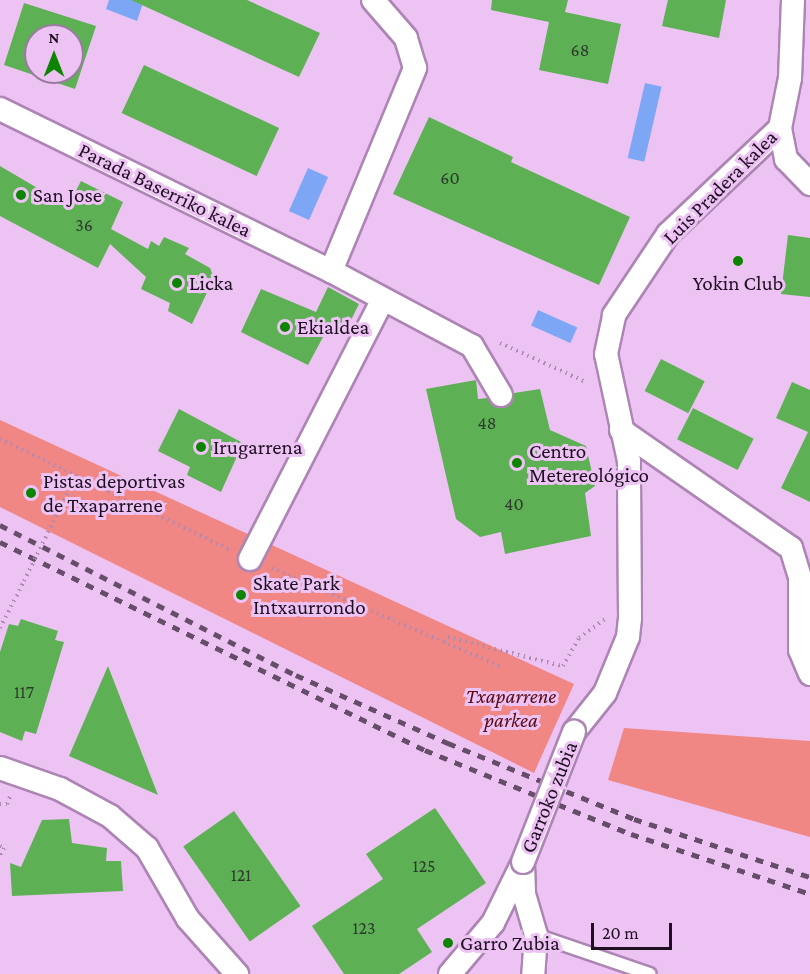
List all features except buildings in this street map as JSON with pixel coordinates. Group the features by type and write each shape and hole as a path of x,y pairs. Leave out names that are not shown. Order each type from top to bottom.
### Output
{"street":[{"path":"331,271 415,68 406,38 373,0"},
{"name":"Luis Pradera kalea","path":"574,732 610,684 630,618 629,461 611,393 608,337 624,295 668,234 780,128 789,78 793,0"},
{"name":"Parada Baserriko kalea","path":"0,110 331,271 382,301 472,346 501,395"},
{"path":"780,128 786,159 810,184"},
{"path":"250,559 382,301"},
{"path":"621,430 791,548 800,578 800,650 810,674"},
{"name":"Garroko zubia","path":"450,974 493,922 523,862 574,732"},
{"path":"0,768 60,789 110,816 147,848 188,918 237,974"},
{"path":"523,862 534,930 533,974"},
{"path":"493,922 513,915 534,930"}],"lane":[{"path":"534,930 650,974"}],"path":[{"path":"492,339 611,393"},
{"path":"0,628 76,476"},
{"path":"445,642 448,637 563,666 579,638 595,623 614,616 630,618"},
{"path":"0,846 4,849 0,855"}],"green space":[{"name":"Txaparrene parkea","path":"0,420 574,684 534,773 0,507"},
{"path":"624,728 810,741 810,837 608,780"}],"water":[{"path":"109,0 144,0 137,21 106,9"},
{"path":"645,83 662,87 644,162 628,158"},
{"path":"308,168 328,177 309,220 289,211"},
{"path":"538,310 577,327 570,343 531,326"}],"railway":[{"path":"0,525 296,675 448,743 634,819 810,877"},
{"path":"0,542 425,750 631,834 810,894"}],"place":[{"name":"San Jose","path":"21,195"},
{"name":"Yokin Club","path":"738,261"},
{"name":"Licka","path":"177,283"},
{"name":"Ekialdea","path":"285,327"},
{"name":"Irugarrena","path":"201,447"},
{"name":"Centro Metereológico","path":"517,463"},
{"name":"Pistas deportivas de Txaparrene","path":"31,493"},
{"name":"Skate Park Intxaurrondo","path":"241,595"},
{"name":"Garro Zubia","path":"448,943"}]}
